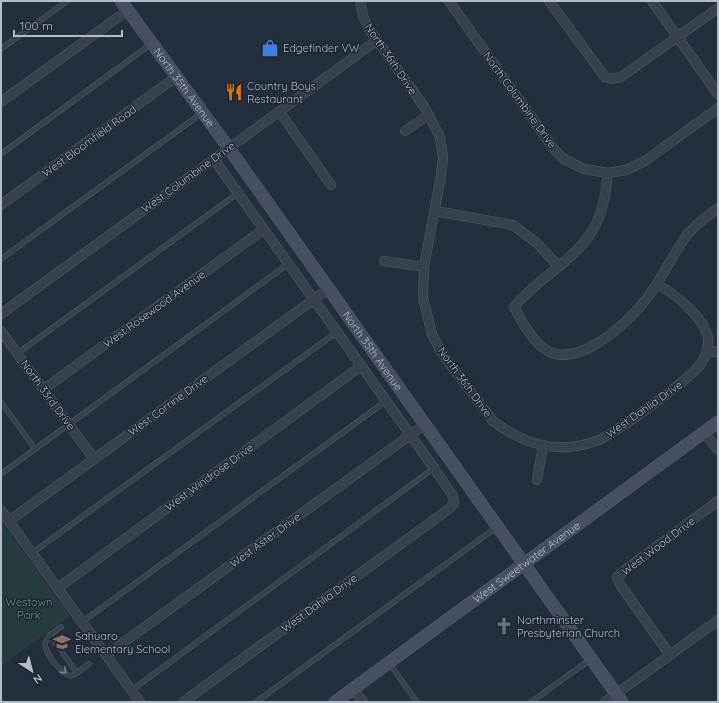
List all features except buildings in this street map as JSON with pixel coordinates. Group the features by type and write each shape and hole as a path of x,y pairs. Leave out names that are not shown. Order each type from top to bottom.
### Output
{"main road":[{"name":"North 35th Avenue","path":"124,6 177,76 619,698"},
{"name":"West Sweetwater Avenue","path":"334,702 718,422"}],"street":[{"name":"North 36th Drive","path":"360,1 363,16 376,41 428,115 440,137 443,158 435,211 424,267 423,292 425,311 432,334 441,352 493,421 530,442 543,445"},
{"name":"North Columbine Drive","path":"449,1 562,158 584,170 608,173"},
{"path":"548,1 605,77 612,79 621,77 718,8"},
{"path":"652,1 718,94"},
{"path":"1,102 124,6"},
{"name":"West Columbine Drive","path":"1,314 213,158 376,41"},
{"name":"West Bloomfield Road","path":"1,205 177,76"},
{"path":"718,108 645,161 626,170 608,173 605,199 596,224 579,246 522,297 514,307 531,334 543,348 559,354 569,355 586,350 594,346 626,320 647,299 658,284 687,235 718,208"},
{"path":"279,111 331,184"},
{"path":"406,131 428,115"},
{"name":"North 35th Avenue","path":"213,158 434,468 453,496 454,503"},
{"path":"435,211 513,225 538,244 558,266"},
{"name":"West Rosewood Avenue","path":"44,389 264,229"},
{"path":"384,261 424,267"},
{"path":"658,284 665,288 700,321 708,339 707,351 718,352"},
{"name":"West Corrine Drive","path":"9,521 328,289"},
{"name":"North 33rd Drive","path":"1,331 94,459"},
{"name":"West Dahlia Drive","path":"543,445 569,447 587,444 609,434 689,377 702,362 707,351"},
{"name":"West Windrose Drive","path":"58,588 361,366"},
{"name":"West Aster Drive","path":"106,655 424,425"},
{"path":"704,432 718,450"},
{"path":"537,480 543,445"},
{"name":"West Wood Drive","path":"670,655 621,586 617,577 718,501"},
{"name":"West Dahlia Drive","path":"183,702 449,509 454,503"},
{"path":"1,510 140,702"},
{"path":"605,702 619,698 670,655 718,620"},
{"path":"353,688 362,702"}],"lane":[{"path":"1,49 67,1"},
{"path":"1,154 152,44"},
{"path":"1,259 202,112"},
{"path":"18,353 238,193"},
{"path":"1,474 70,425 288,264"},
{"path":"32,553 337,332"},
{"path":"82,622 386,400"},
{"path":"1,402 35,449"},
{"path":"132,690 434,468"},
{"path":"256,702 497,526"},
{"path":"61,627 46,639 45,647 62,672 70,676 77,673 89,664"},
{"path":"50,635 77,673"},
{"path":"531,702 591,658"},
{"path":"389,663 417,702"}],"green space":[{"name":"Westown Park","path":"1,521 70,616 1,666"}],"place":[{"name":"Edgefinder VW","path":"270,48"},
{"name":"Country Boys Restaurant","path":"234,92"},
{"name":"Northminster Presbyterian Church","path":"504,626"},
{"name":"Sahuaro Elementary School","path":"62,642"}]}
